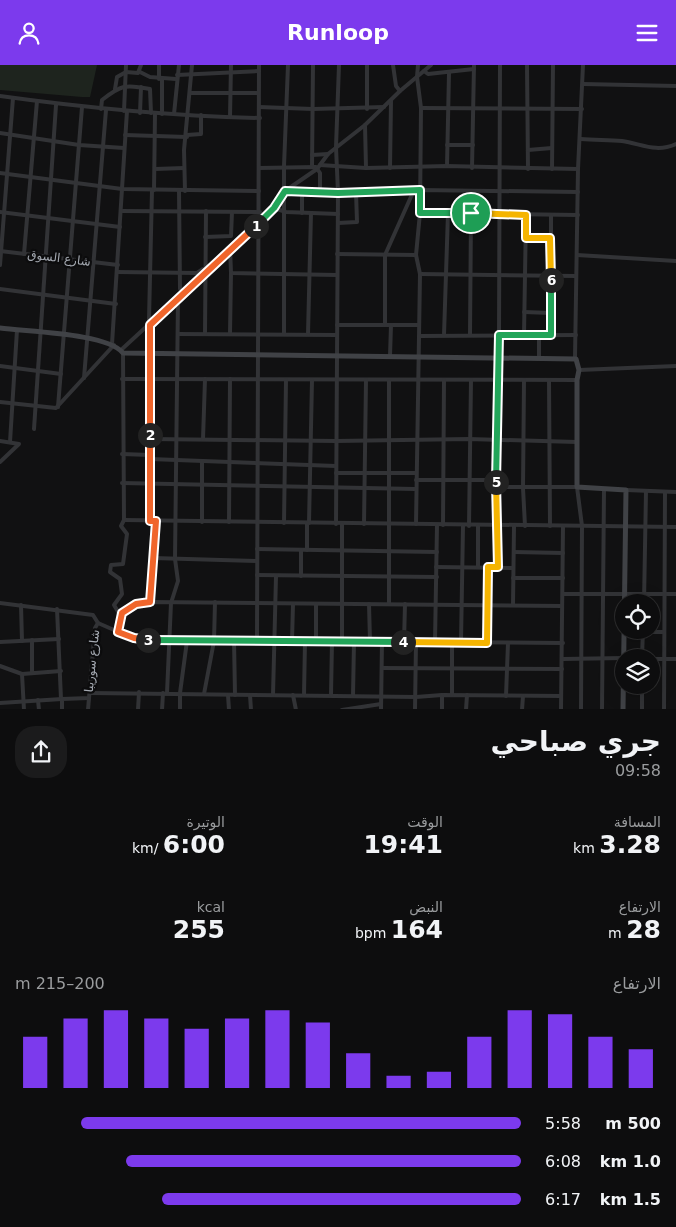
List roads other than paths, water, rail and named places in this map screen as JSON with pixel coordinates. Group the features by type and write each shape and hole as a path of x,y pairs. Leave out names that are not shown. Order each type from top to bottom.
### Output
{"street":[{"path":"0,402 54,409 58,407 113,344 125,135 126,65"},
{"path":"140,72 141,65"},
{"path":"160,65 162,114"},
{"path":"174,114 176,77 179,65"},
{"path":"185,191 184,169 192,65"},
{"path":"230,117 231,65"},
{"path":"257,640 260,212 259,65"},
{"path":"284,333 286,212 284,166 288,108 288,65"},
{"path":"312,167 313,65"},
{"path":"336,524 338,167 336,147 339,109 339,65"},
{"path":"367,65 367,109"},
{"path":"393,65 396,86 400,91"},
{"path":"416,524 415,489 420,274 416,255 420,213 421,108 417,77 418,65"},
{"path":"118,632 120,615 114,605 122,594 121,585 119,577 110,572 111,565 121,565 124,563 127,534 121,526 124,520 122,483 122,351 230,247 259,223 274,208 285,191 318,167 328,154 366,125 400,91 431,65"},
{"path":"498,567 496,440 499,335 500,65"},
{"path":"527,65 528,169"},
{"path":"552,169 553,65"},
{"path":"581,709 582,526 577,487 577,381 579,370 575,358 578,169 581,139 583,65"},
{"path":"424,71 428,74 449,73 474,67 472,168"},
{"path":"115,89 116,79 126,72 140,72 145,76 161,79 191,74 259,71"},
{"path":"447,166 449,73"},
{"path":"583,83 676,86"},
{"path":"84,378 102,146 102,100 115,89 125,85 141,87 150,90 156,137 150,272 150,521"},
{"path":"140,113 141,87"},
{"path":"190,93 258,93"},
{"path":"0,96 56,105 140,113 260,118"},
{"path":"0,265 2,213 13,98"},
{"path":"390,169 391,100"},
{"path":"24,254 37,101"},
{"path":"34,429 50,218 56,105"},
{"path":"58,407 82,107"},
{"path":"259,107 313,109 367,109 384,107"},
{"path":"421,108 582,109"},
{"path":"125,135 156,137 200,135 201,115"},
{"path":"366,125 366,168"},
{"path":"0,133 54,139 79,145 124,148"},
{"path":"581,139 623,141 644,148 664,150 676,145"},
{"path":"447,145 473,145"},
{"path":"528,150 552,148"},
{"path":"312,155 328,154"},
{"path":"259,168 284,166 420,169 447,166 578,169"},
{"path":"318,167 321,180 320,192"},
{"path":"155,169 184,169"},
{"path":"0,173 122,189 259,191"},
{"path":"285,191 338,193 414,190 500,193 578,192"},
{"path":"385,325 385,255 414,190"},
{"path":"179,191 180,289"},
{"path":"302,192 302,213"},
{"path":"338,223 357,222 356,192"},
{"path":"274,208 286,212 338,214"},
{"path":"121,211 260,212"},
{"path":"205,334 204,272 206,211"},
{"path":"205,237 231,236 232,212"},
{"path":"2,213 120,227"},
{"path":"308,334 311,213"},
{"path":"420,213 578,215"},
{"path":"444,335 448,213"},
{"path":"470,335 471,213"},
{"path":"524,335 526,215"},
{"path":"551,215 551,335"},
{"path":"526,238 550,238"},
{"path":"230,247 230,333"},
{"name":"شارع السوق","path":"1,251 118,265"},
{"path":"338,254 416,255"},
{"path":"577,255 676,261"},
{"path":"117,272 199,273 205,266"},
{"path":"231,273 337,275"},
{"path":"420,274 576,276"},
{"path":"0,289 116,304"},
{"path":"162,709 165,693 171,603 178,581 175,559 178,298"},
{"path":"524,312 551,313"},
{"path":"337,325 419,325"},
{"path":"390,356 391,325"},
{"path":"0,327 86,338 113,344 122,351 151,353 575,358"},
{"path":"10,442 17,330"},
{"path":"178,334 284,333 337,335"},
{"path":"539,335 539,357"},
{"path":"419,336 576,335"},
{"path":"0,366 61,373"},
{"path":"579,370 676,366"},
{"path":"122,379 337,381 498,379 577,381"},
{"path":"203,439 205,379"},
{"path":"229,522 230,379"},
{"path":"284,523 286,380"},
{"path":"307,550 312,380"},
{"path":"443,525 444,380"},
{"path":"469,526 469,439 472,380"},
{"path":"524,380 523,488 525,526"},
{"path":"548,380 550,526"},
{"path":"364,524 366,381"},
{"path":"389,381 389,603"},
{"path":"150,439 310,441 469,439 577,442"},
{"path":"0,441 18,443 19,445 0,462"},
{"path":"122,455 176,460 336,466"},
{"path":"202,461 202,522"},
{"path":"336,473 416,473"},
{"path":"416,480 496,480"},
{"path":"122,483 415,489"},
{"path":"496,487 577,487 676,492"},
{"path":"602,709 604,489"},
{"path":"623,649 626,490"},
{"path":"644,593 646,491"},
{"path":"664,709 665,492"},
{"path":"124,520 463,526 676,527"},
{"path":"150,602 156,521"},
{"path":"342,524 342,641"},
{"path":"435,642 437,525"},
{"path":"461,642 463,526"},
{"path":"478,526 478,567"},
{"path":"513,605 514,526"},
{"path":"561,709 563,527"},
{"path":"257,549 437,552"},
{"path":"301,549 301,576"},
{"path":"514,552 563,553"},
{"path":"153,559 257,561"},
{"path":"436,567 514,567"},
{"path":"487,643 488,567"},
{"path":"257,575 437,577"},
{"path":"273,695 276,576"},
{"path":"513,578 563,578"},
{"path":"563,594 676,593"},
{"path":"120,615 136,604 150,602 292,604 436,603 562,606"},
{"path":"0,603 93,615 98,623"},
{"path":"204,694 214,641 216,603"},
{"path":"292,604 292,641"},
{"path":"316,604 316,641"},
{"path":"369,604 370,641"},
{"path":"404,642 405,604"},
{"path":"22,605 22,641"},
{"path":"56,609 62,709"},
{"name":"شارع سوريبا","path":"0,703 89,698 98,623 137,639 187,641 563,643"},
{"path":"660,633 664,633"},
{"path":"0,642 59,639"},
{"path":"32,640 32,673"},
{"path":"234,640 236,695"},
{"path":"180,709 180,693 187,641"},
{"path":"304,695 306,641"},
{"path":"331,695 332,641"},
{"path":"353,696 354,641"},
{"path":"381,709 382,641"},
{"path":"415,709 416,642"},
{"path":"452,642 452,695"},
{"path":"506,696 508,643"},
{"path":"563,659 615,658"},
{"path":"660,659 676,659"},
{"path":"0,666 22,673 61,671"},
{"path":"382,668 562,669"},
{"path":"22,673 24,709"},
{"path":"90,693 139,692 416,697 442,695 562,696"},
{"path":"138,709 139,692"},
{"path":"623,694 623,709"},
{"path":"642,694 642,709"},
{"path":"228,695 229,709"},
{"path":"250,695 251,709"},
{"path":"293,695 296,709"},
{"path":"442,695 442,709"},
{"path":"466,695 466,709"},
{"path":"522,709 523,696"},
{"path":"88,709 89,698"},
{"path":"38,700 38,709"},
{"path":"342,709 381,704"}]}
